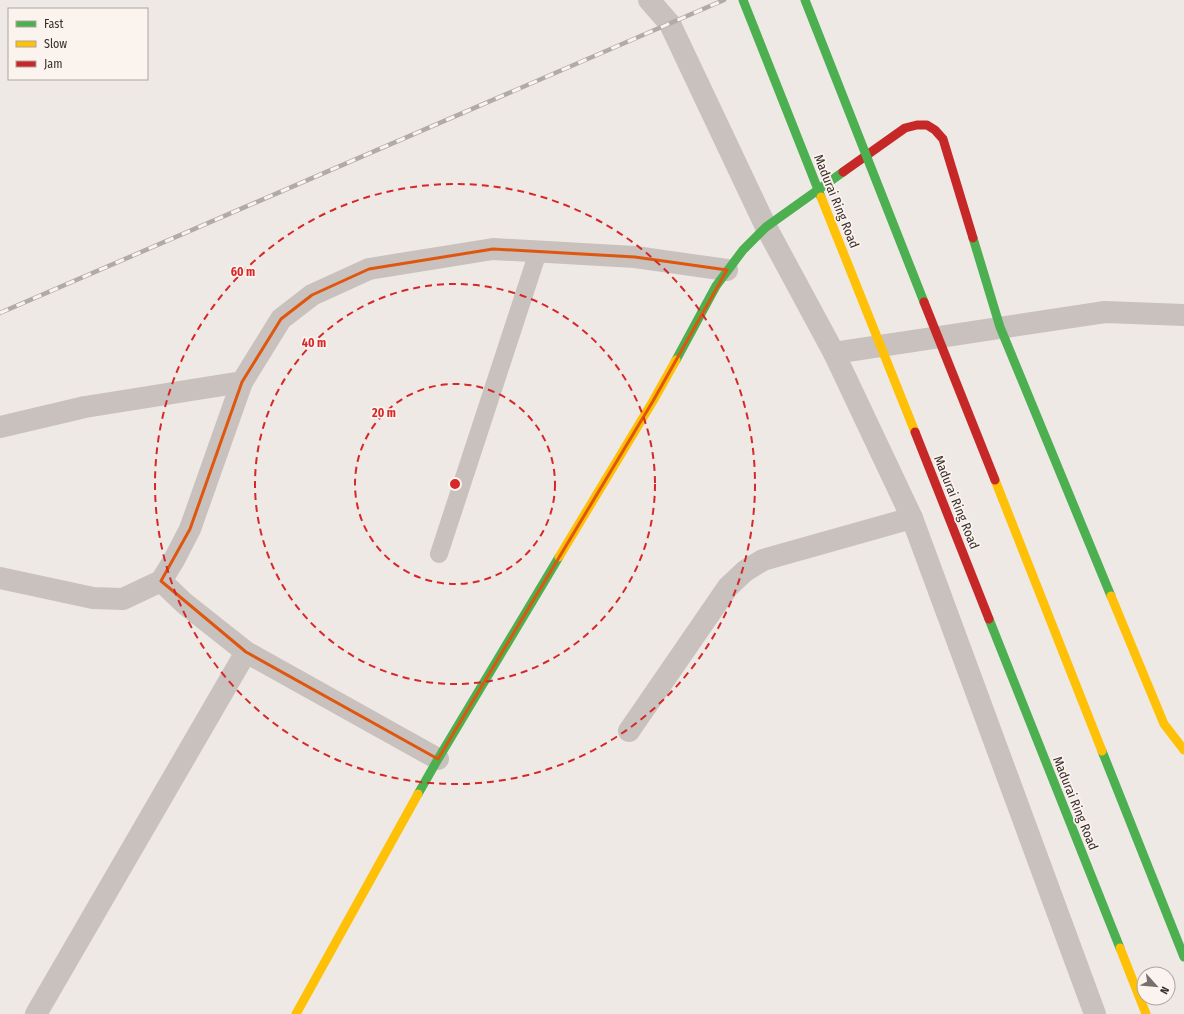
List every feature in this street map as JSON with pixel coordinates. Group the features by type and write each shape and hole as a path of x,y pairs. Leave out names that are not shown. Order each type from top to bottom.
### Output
{"main road":[{"name":"Madurai Ring Road","path":"743,0 1146,1014"},
{"path":"805,0 1184,957"},
{"path":"296,1014 438,759 649,408 716,286 727,270 742,250 766,227 906,128 915,124 926,124 935,129 943,139 1000,327 1164,724 1184,750"}],"street":[{"path":"650,0 670,24 766,227 834,353 912,518 1095,1014"},
{"path":"0,578 93,598 123,599 161,581 190,529 242,382 281,319 312,295 369,269 493,250 635,257 727,270"},
{"path":"834,353 1105,312 1184,315"},
{"path":"0,427 85,407 242,382"},
{"path":"629,732 728,587 745,571 763,560 912,518"},
{"path":"161,581 184,603 246,652 438,759"},
{"path":"36,1014 246,652"}],"lane":[{"path":"439,554 538,252"}],"highlighted area":[{"path":"493,249 635,257 727,270 653,401 438,759 246,652 161,581 190,529 242,382 260,351 281,319 312,295 369,269"}],"railway":[{"path":"0,313 724,0"}],"traffic: fast":[{"path":"743,0 821,197"},
{"path":"805,0 924,302"},
{"path":"676,360 716,286 743,250 766,227 843,172"},
{"path":"973,238 1000,327 1111,596"},
{"path":"418,794 559,557"},
{"path":"989,619 1120,948"},
{"path":"1102,751 1184,957"}],"traffic: slow":[{"path":"821,197 915,432"},
{"path":"559,557 676,360"},
{"path":"995,480 1102,751"},
{"path":"1111,596 1164,724 1184,750"},
{"path":"296,1014 418,794"},
{"path":"1120,948 1146,1014"}],"traffic: jam":[{"path":"843,172 905,128 917,125 927,125 935,130 943,139 973,238"},
{"path":"924,302 995,480"},
{"path":"915,432 989,619"}]}
